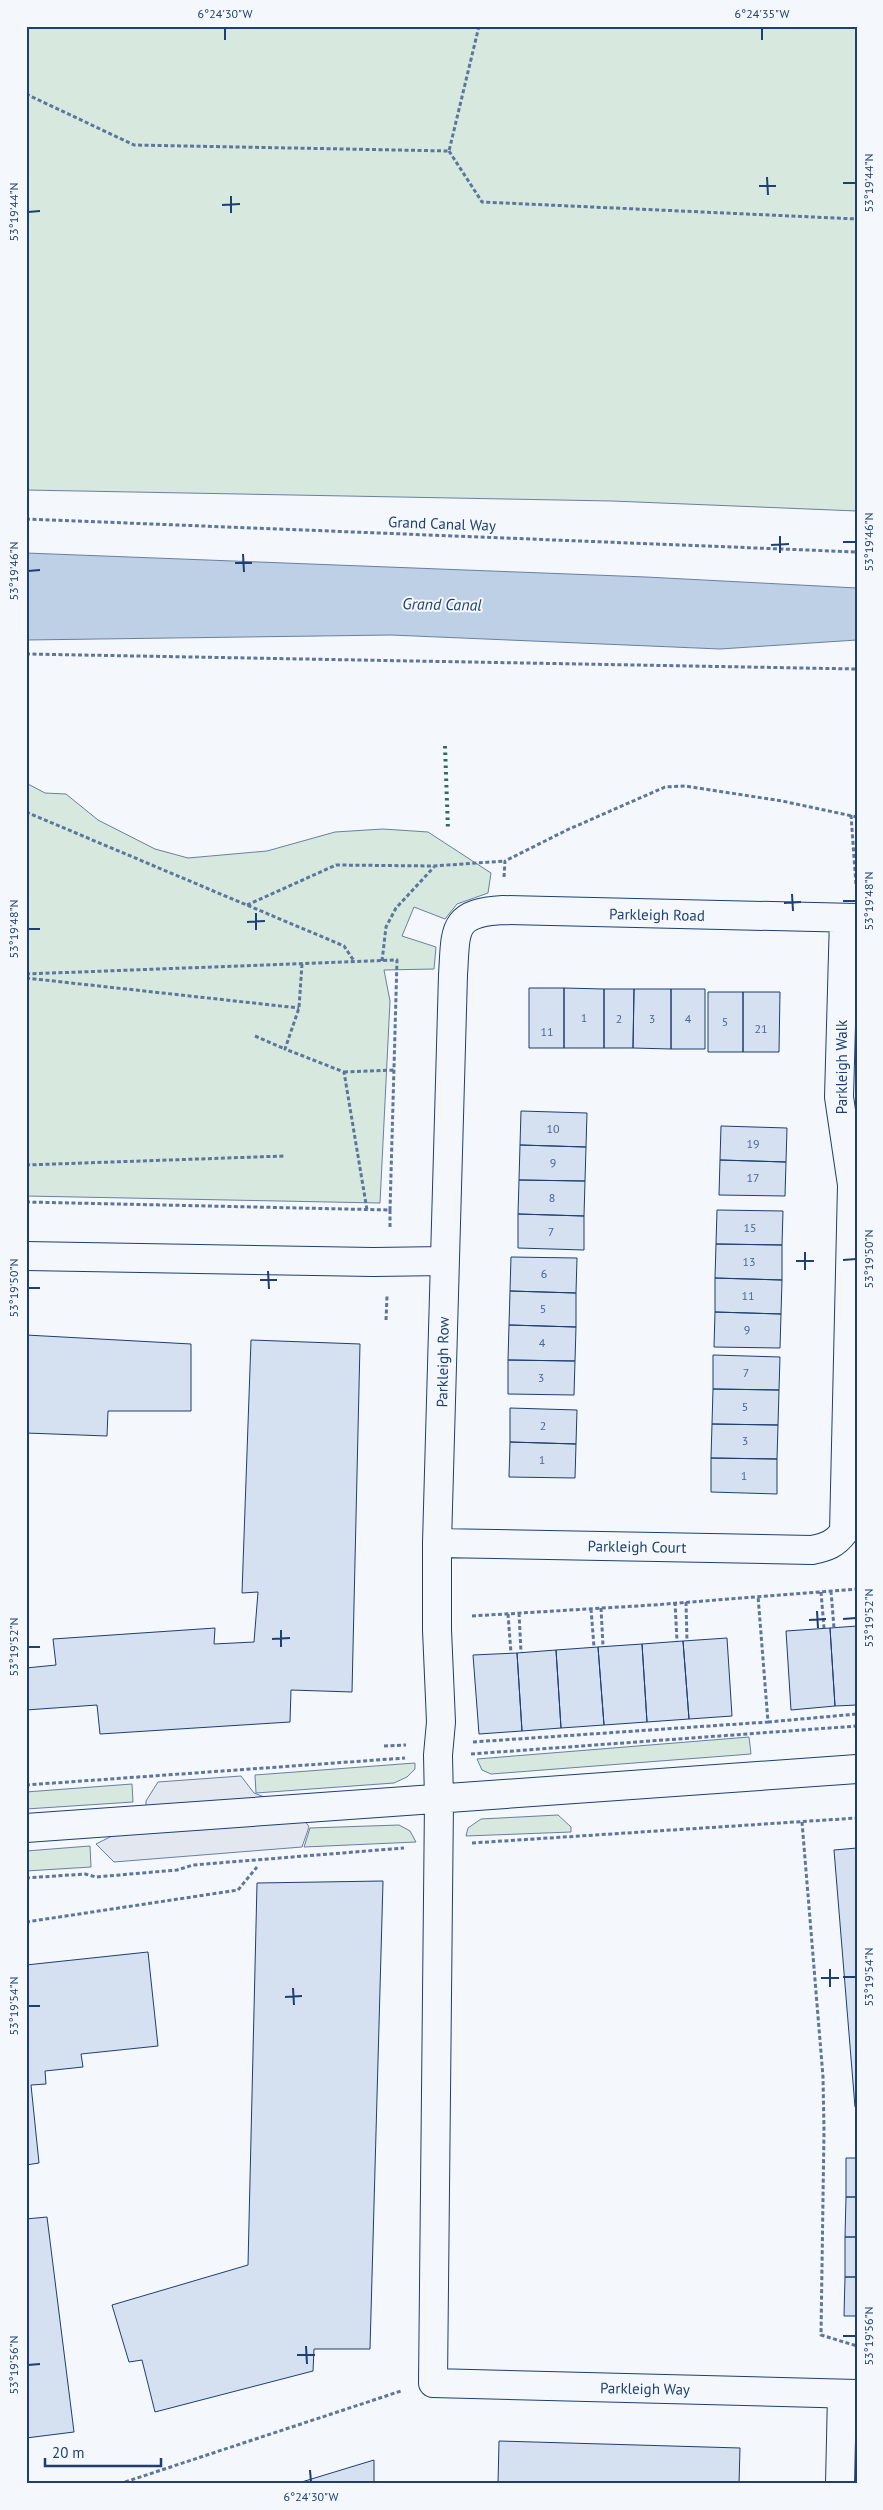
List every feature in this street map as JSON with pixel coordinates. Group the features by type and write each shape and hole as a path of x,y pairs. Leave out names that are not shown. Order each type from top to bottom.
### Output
{"street":[{"name":"Parkleigh Road","path":"462,924 470,915 503,910 850,918"},
{"name":"Parkleigh Walk","path":"836,1543 844,1532 845,1522 852,1185 839,1098 850,918"},
{"name":"Parkleigh Row","path":"433,2383 438,1755 441,1722 436,1630 437,1543 453,975 456,942 458,931 462,924"},
{"path":"26,1256 363,1262 445,1261"},
{"name":"Parkleigh Court","path":"437,1543 812,1550 826,1548 836,1543"},
{"path":"26,1828 439,1801 857,1769"},
{"name":"Parkleigh Way","path":"433,2383 849,2394"},
{"path":"840,2484 849,2394"}],"path":[{"path":"479,26 449,151 482,202 857,219"},
{"path":"26,94 134,145 449,151"},
{"name":"Grand Canal Way","path":"26,519 857,552"},
{"path":"26,654 857,669"},
{"path":"246,905 336,865 434,866 505,861 567,830 665,787 685,786 782,801 857,817"},
{"path":"26,812 344,946 355,961"},
{"path":"851,815 857,893"},
{"path":"503,886 505,861"},
{"path":"382,961 386,927 396,908 434,866"},
{"path":"26,974 397,960 390,1210 26,1202"},
{"path":"285,1049 299,1008 302,964"},
{"path":"26,978 299,1008"},
{"path":"255,1036 344,1072 394,1070"},
{"path":"344,1072 367,1210"},
{"path":"26,1165 284,1156"},
{"path":"386,1320 387,1292"},
{"path":"464,1616 591,1609 857,1589"},
{"path":"831,1591 834,1628"},
{"path":"822,1592 824,1628"},
{"path":"758,1596 768,1722"},
{"path":"675,1602 677,1641"},
{"path":"686,1602 687,1641"},
{"path":"601,1608 603,1646"},
{"path":"591,1609 594,1647"},
{"path":"519,1613 521,1652"},
{"path":"508,1614 511,1653"},
{"path":"466,1743 857,1714"},
{"path":"478,1754 857,1726"},
{"path":"384,1746 411,1744"},
{"path":"26,1784 414,1757"},
{"path":"474,1843 857,1818"},
{"path":"802,1822 823,2077 821,2335 857,2346"},
{"path":"26,1878 85,1874 96,1876 177,1870 193,1865 405,1848"},
{"path":"26,1922 238,1890 257,1867"},
{"path":"119,2484 402,2390 433,2383"}],"shaded area":[{"path":"26,26 857,26 857,511 612,501 26,490"},
{"path":"26,783 45,793 66,794 98,820 155,849 188,858 267,851 335,832 383,829 428,832 491,873 488,893 457,904 445,919 414,907 402,936 436,947 434,969 384,970 390,1001 380,1203 26,1196"},
{"path":"749,1737 751,1754 491,1774 482,1770 477,1759"},
{"path":"415,1763 415,1769 407,1777 394,1783 256,1793 255,1775"},
{"path":"241,1776 254,1793 298,1810 309,1827 302,1847 114,1862 96,1844 146,1819 146,1801 158,1782"},
{"path":"132,1784 133,1802 26,1809 26,1792"},
{"path":"558,1815 571,1827 571,1832 466,1836 468,1828 481,1819"},
{"path":"399,1825 410,1831 416,1842 304,1847 310,1828"},
{"path":"90,1846 91,1867 26,1871 26,1851"}],"water":[{"name":"Grand Canal","path":"26,553 646,577 857,588 857,640 720,649 391,635 26,640"}],"building":[{"path":"529,988 564,988 564,1048 529,1048"},
{"path":"564,988 604,989 604,1048 564,1048"},
{"path":"604,989 634,989 633,1048 604,1048"},
{"path":"634,989 671,989 671,1049 633,1048"},
{"path":"671,989 705,989 705,1049 671,1049"},
{"path":"708,992 743,992 743,1052 708,1052"},
{"path":"743,992 780,992 779,1052 743,1052"},
{"path":"521,1111 587,1113 586,1147 520,1145"},
{"path":"721,1126 787,1128 786,1162 720,1160"},
{"path":"520,1145 586,1147 585,1181 519,1180"},
{"path":"720,1160 786,1162 785,1196 719,1195"},
{"path":"519,1180 585,1181 584,1216 518,1214"},
{"path":"717,1210 783,1211 782,1245 716,1244"},
{"path":"518,1214 584,1216 584,1250 518,1248"},
{"path":"716,1244 782,1245 782,1280 715,1278"},
{"path":"511,1257 577,1258 576,1293 510,1291"},
{"path":"715,1278 782,1280 781,1314 715,1312"},
{"path":"510,1291 576,1293 576,1327 509,1325"},
{"path":"715,1312 781,1314 780,1348 714,1347"},
{"path":"509,1325 576,1327 575,1361 508,1360"},
{"path":"26,1335 191,1344 191,1411 108,1411 107,1436 26,1433"},
{"path":"251,1340 360,1344 352,1692 291,1690 290,1722 100,1734 97,1705 26,1710 26,1668 56,1665 53,1639 215,1628 214,1644 254,1642 258,1592 242,1593"},
{"path":"713,1355 780,1357 779,1390 713,1389"},
{"path":"508,1360 575,1361 574,1395 508,1394"},
{"path":"713,1389 779,1390 778,1425 712,1424"},
{"path":"510,1408 577,1410 576,1444 510,1442"},
{"path":"712,1424 778,1425 777,1459 711,1458"},
{"path":"510,1442 576,1444 575,1478 509,1477"},
{"path":"711,1458 777,1459 777,1494 711,1492"},
{"path":"857,1626 857,1705 835,1706 830,1628"},
{"path":"830,1628 835,1706 791,1710 786,1631"},
{"path":"727,1638 732,1716 689,1719 683,1641"},
{"path":"683,1641 689,1719 647,1722 642,1644"},
{"path":"642,1644 647,1722 604,1725 598,1647"},
{"path":"598,1647 604,1725 561,1728 556,1650"},
{"path":"556,1650 561,1728 522,1731 517,1653"},
{"path":"517,1653 522,1731 479,1734 473,1655"},
{"path":"857,1848 857,2107 855,2107 834,1850"},
{"path":"383,1881 370,2349 314,2349 313,2371 155,2412 142,2360 129,2362 112,2305 248,2265 257,1883"},
{"path":"148,1952 158,2046 81,2054 83,2067 45,2071 46,2084 31,2085 39,2163 26,2165 26,1965"},
{"path":"846,2158 857,2158 857,2197 846,2197"},
{"path":"846,2197 857,2197 857,2237 845,2237"},
{"path":"47,2217 74,2432 26,2438 26,2219"},
{"path":"845,2237 857,2237 857,2277 845,2277"},
{"path":"845,2277 857,2277 857,2316 844,2316"},
{"path":"499,2441 740,2448 739,2484 498,2484"},
{"path":"374,2460 374,2484 295,2484"}],"hedge":[{"path":"445,746 448,830"}]}
